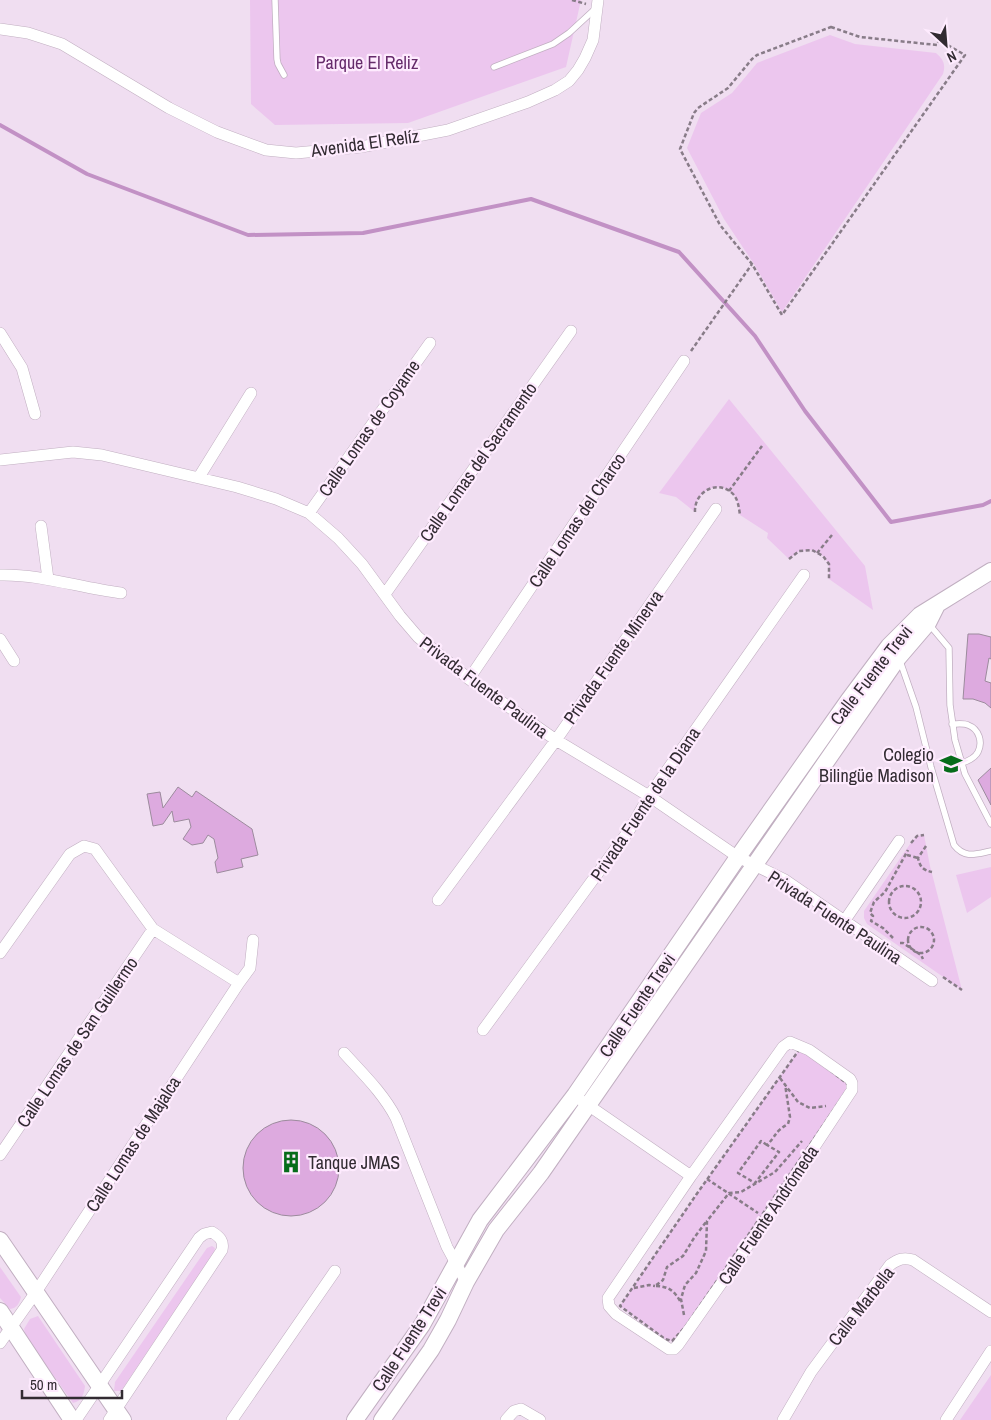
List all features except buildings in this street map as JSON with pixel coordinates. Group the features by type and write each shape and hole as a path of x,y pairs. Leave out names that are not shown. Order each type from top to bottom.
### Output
{"street":[{"name":"Avenida El Relíz","path":"0,29 28,33 62,44 169,108 216,132 266,150 296,153 361,147 448,130 528,102 554,90 568,81 578,70 585,58 593,40 598,4"},
{"name":"Calle Lomas del Sacramento","path":"385,594 571,331"},
{"path":"0,333 22,368 35,414"},
{"name":"Calle Lomas de Coyame","path":"309,513 430,342"},
{"name":"Calle Lomas del Charco","path":"469,679 684,361"},
{"path":"199,477 251,393"},
{"name":"Privada Fuente Paulina","path":"0,460 73,452 102,455 199,477 276,500 309,513 338,538 362,564 418,637 469,679 556,740 649,796 738,857 786,880 935,977"},
{"name":"Privada Fuente Minerva","path":"438,900 556,740 716,508"},
{"path":"41,526 48,578"},
{"name":"Calle Fuente Trevi","path":"382,1420 431,1350 466,1282 496,1230 540,1173 581,1100 738,857 894,652 937,605 991,571"},
{"path":"0,575 18,574 48,578 96,590 121,593"},
{"name":"Privada Fuente de la Diana","path":"483,1030 630,829 649,796 804,575"},
{"path":"0,639 14,661"},
{"name":"Calle Fuente Trevi","path":"355,1420 422,1325 480,1220 581,1100 755,866 894,652"},
{"path":"845,920 899,841"},
{"path":"0,953 70,854 84,846 94,849 100,856 153,929 239,982"},
{"name":"Calle Lomas de San Guillermo","path":"0,1155 153,929"},
{"name":"Calle Lomas de Majalca","path":"0,1343 36,1292 250,968 253,940"},
{"name":"Calle Fuente Andrómeda","path":"787,1043 794,1043 809,1050 851,1081 852,1090 850,1094 779,1201 678,1345 674,1349 669,1349 616,1314 609,1306 607,1300 691,1176 787,1043"},
{"path":"344,1054 382,1094 390,1106 448,1247 466,1282"},
{"path":"581,1100 691,1176"},
{"path":"0,1240 100,1387 116,1416 222,1250 222,1241 220,1237 212,1232 204,1234 199,1238 100,1387 76,1420"},
{"name":"Calle Marbella","path":"783,1420 811,1372 890,1265 896,1261 903,1258 913,1260 991,1312"},
{"path":"232,1420 335,1271"},
{"path":"0,1311 72,1420"},
{"path":"946,1420 991,1351"},
{"path":"506,1420 514,1411 521,1409 540,1420"}],"lane":[{"path":"275,0 277,59 284,75"},
{"path":"494,67 554,44 569,33 598,4"},
{"path":"924,619 949,648 952,724 965,774 991,824"},
{"path":"894,652 906,674 930,767 954,845 965,854 974,855 991,850"},
{"path":"952,724 968,725 978,733 980,739 978,752 962,763"}],"path":[{"path":"832,27 860,37 937,45 939,40 965,55 782,315 752,264 720,225 680,149 694,113 698,108 728,88 757,55 832,27"},
{"path":"696,344 752,264"},
{"path":"729,491 762,446"},
{"path":"817,553 832,535"},
{"path":"789,558 799,552 812,550 822,556 829,564 829,579"},
{"path":"924,834 917,836 910,844 907,855 885,892 874,902 870,913 873,916 871,921 883,928 896,944 903,943 921,955 925,964"},
{"path":"926,846 918,858 919,865 924,870 932,872"},
{"path":"907,855 918,858"},
{"path":"881,887 892,893"},
{"path":"900,887 910,887 918,893 920,903 917,912 908,918 897,916 890,909 889,898 892,893 900,887"},
{"path":"920,927 928,929 933,935 934,944 932,947 925,952 913,950 908,943 911,930 920,927"},
{"path":"935,977 962,990"},
{"path":"799,1050 806,1051 850,1086 684,1328 672,1341 666,1339 620,1306 780,1077 799,1050"},
{"path":"780,1077 798,1102 810,1108 828,1106"},
{"path":"767,1145 774,1138 778,1128 788,1124 790,1117 784,1084"},
{"path":"834,1104 839,1103"},
{"path":"811,1133 819,1133"},
{"path":"655,1286 662,1280 667,1267 683,1256 694,1238 729,1193 740,1192 775,1172 804,1140"},
{"path":"761,1141 779,1152 756,1183 738,1173 761,1141"},
{"path":"707,1179 762,1215"},
{"path":"680,1302 685,1285 696,1273 706,1251 707,1221"},
{"path":"633,1288 649,1285 662,1286 673,1291 680,1302 684,1314 684,1328"}],"green space":[{"name":"Parque El Reliz","path":"250,0 581,0 566,67 408,123 275,125 251,104"},
{"path":"830,35 855,44 936,53 943,62 944,70 782,312 754,264 724,219 687,148 701,113 732,93 757,63"},
{"path":"729,399 865,566 873,610 829,579 829,564 823,556 812,550 799,551 789,559 767,538 768,533 740,515 736,499 728,490 715,487 703,493 696,505 695,512 676,497 659,493"},
{"path":"924,835 930,866 962,990 867,924 864,918 864,911 910,844 917,836"},
{"path":"991,867 991,897 967,913 956,875"},
{"path":"799,1050 806,1051 850,1086 686,1326 672,1341 665,1339 620,1306"},
{"path":"212,1246 215,1248 214,1252 121,1391 114,1391 115,1382 207,1248"},
{"path":"0,1267 21,1297 14,1308 10,1309 0,1298"},
{"path":"38,1316 85,1386 79,1401 73,1403 26,1337 24,1329 30,1319"},
{"path":"991,1375 991,1420 960,1420"}],"waterway":[{"path":"0,125 87,174 248,235 363,233 531,199 679,252 755,336 805,411 891,522 983,505 991,501"}],"place":[{"name":"Colegio Bilingüe Madison","path":"951,764"},
{"name":"Tanque JMAS","path":"291,1162"}]}
